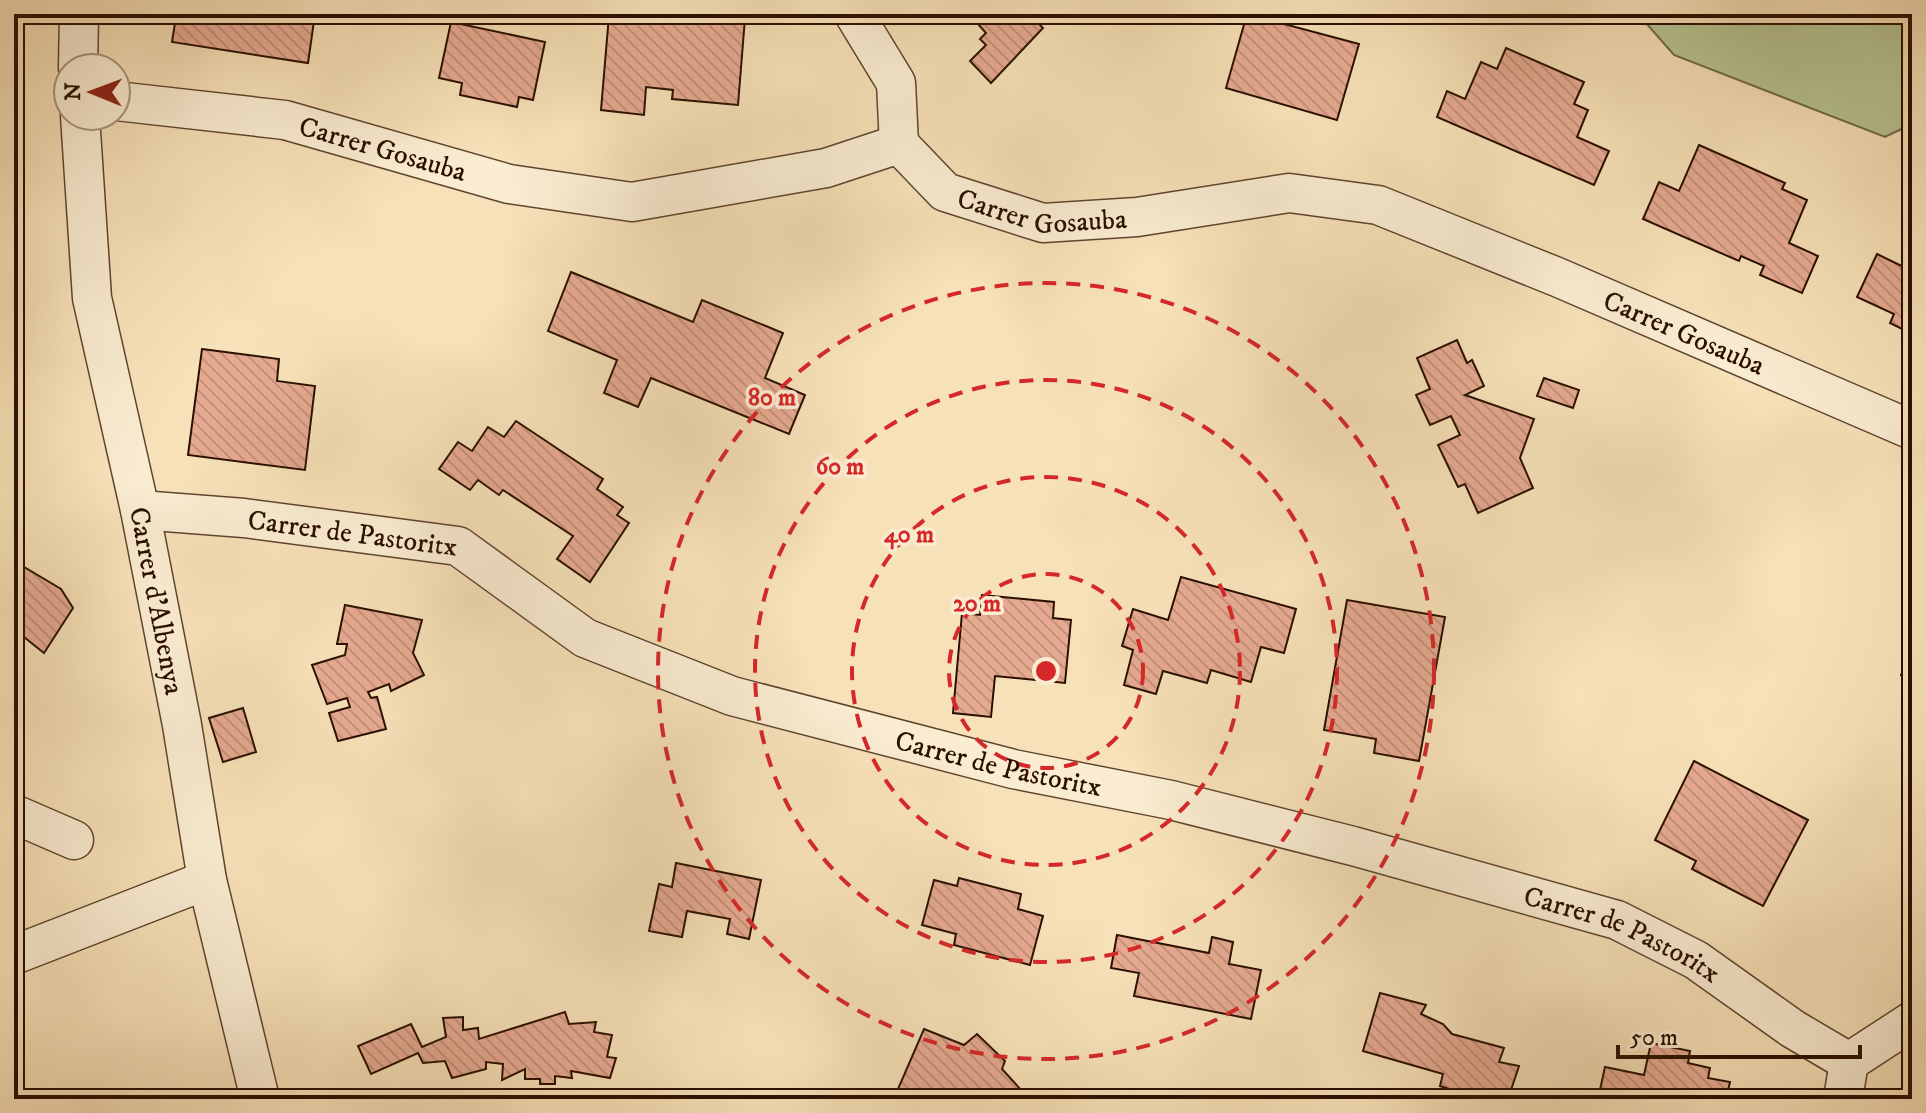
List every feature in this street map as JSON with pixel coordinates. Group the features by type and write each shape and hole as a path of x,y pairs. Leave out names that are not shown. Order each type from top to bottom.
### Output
{"street":[{"path":"78,52 79,14"},
{"path":"854,14 896,83 899,144"},
{"name":"Carrer Gosauba","path":"132,103 285,120 509,184 632,202 826,168 899,144 945,192 1043,223 1137,217 1289,193 1378,205 1615,302 1912,430"},
{"name":"Carrer d'Albenya","path":"81,132 92,298 140,510 182,725 207,880 260,1099"},
{"name":"Carrer de Pastoritx","path":"140,510 244,518 458,546 585,638 732,696 1013,769 1171,800 1353,846 1617,920 1696,960 1793,1029 1846,1081"},
{"path":"14,814 74,840"},
{"path":"14,955 207,880"},
{"path":"1846,1081 1912,1021"}],"green space":[{"path":"1638,14 1912,14 1912,124 1885,137 1674,55"}],"building":[{"path":"160,14 315,14 308,63 172,42 175,23 159,21"},
{"path":"678,14 745,18 738,105 672,99 673,90 646,87 644,115 601,110 609,15 678,21"},
{"path":"955,14 1037,14 1033,18 1043,28 991,83 970,61 986,45 980,39 986,33 970,15 963,22"},
{"path":"1247,14 1359,44 1337,120 1226,88"},
{"path":"451,22 545,42 533,100 519,97 517,107 460,95 462,83 439,78"},
{"path":"1506,48 1584,82 1574,104 1588,110 1577,137 1609,151 1594,185 1437,117 1447,91 1465,99 1481,62 1497,69"},
{"path":"1699,145 1785,183 1782,189 1807,200 1789,243 1818,256 1802,293 1760,275 1764,266 1741,256 1739,261 1643,219 1659,182 1679,191"},
{"path":"1877,254 1912,271 1912,334 1890,323 1894,314 1857,297"},
{"path":"571,272 693,322 702,300 783,333 765,378 805,395 789,434 651,378 638,407 604,393 617,360 548,331"},
{"path":"1457,340 1467,363 1472,360 1484,386 1465,395 1534,419 1520,458 1533,488 1478,513 1465,484 1458,487 1438,445 1460,435 1451,416 1430,425 1416,395 1430,389 1417,358"},
{"path":"202,349 279,359 277,381 315,386 305,470 188,455"},
{"path":"1544,378 1579,390 1573,408 1537,396"},
{"path":"516,421 603,479 597,489 623,507 617,515 629,523 590,582 557,559 573,536 503,490 499,495 478,480 470,490 439,469 458,442 472,451 488,427 504,437"},
{"path":"14,561 61,589 73,608 44,653 14,629"},
{"path":"1181,577 1296,609 1284,653 1261,647 1251,682 1211,670 1207,683 1163,671 1156,694 1124,685 1133,650 1122,646 1133,609 1168,620"},
{"path":"982,595 1054,602 1053,618 1071,620 1065,683 995,676 991,717 953,713 962,613 980,615"},
{"path":"1347,600 1445,617 1419,761 1374,753 1376,739 1324,730"},
{"path":"345,605 422,620 413,653 424,675 391,691 389,684 368,692 371,698 377,697 386,729 338,741 329,713 350,707 347,698 327,704 312,665 345,655 347,644 337,644"},
{"path":"1912,652 1912,681 1901,675"},
{"path":"243,708 256,752 223,762 209,718"},
{"path":"1694,761 1808,820 1763,906 1692,869 1696,861 1655,840"},
{"path":"676,863 761,880 749,939 727,934 730,919 687,911 682,937 649,931 659,884 672,887"},
{"path":"959,878 1021,894 1018,909 1043,916 1030,965 954,945 956,934 922,925 934,880 957,886"},
{"path":"1117,935 1209,953 1212,937 1233,942 1229,964 1261,970 1251,1019 1134,996 1139,973 1111,968"},
{"path":"1380,993 1426,1005 1421,1014 1443,1024 1452,1034 1504,1048 1499,1062 1519,1066 1508,1099 1479,1099 1440,1086 1443,1074 1363,1051"},
{"path":"565,1012 569,1024 596,1022 594,1032 612,1035 607,1057 616,1058 610,1078 571,1071 572,1078 555,1076 555,1084 540,1084 540,1079 525,1079 525,1069 502,1080 503,1064 486,1062 486,1069 452,1078 445,1061 423,1063 418,1053 371,1074 358,1046 411,1024 422,1047 446,1037 443,1018 463,1017 463,1030 478,1028 479,1039"},
{"path":"924,1029 964,1045 977,1034 1005,1061 1002,1069 1022,1091 1015,1095 1018,1099 911,1099 913,1096 898,1089"},
{"path":"1651,1043 1690,1051 1688,1063 1710,1068 1708,1078 1730,1082 1726,1099 1598,1099 1605,1067 1644,1075"},
{"path":"741,1092 849,1099 741,1099"}]}
